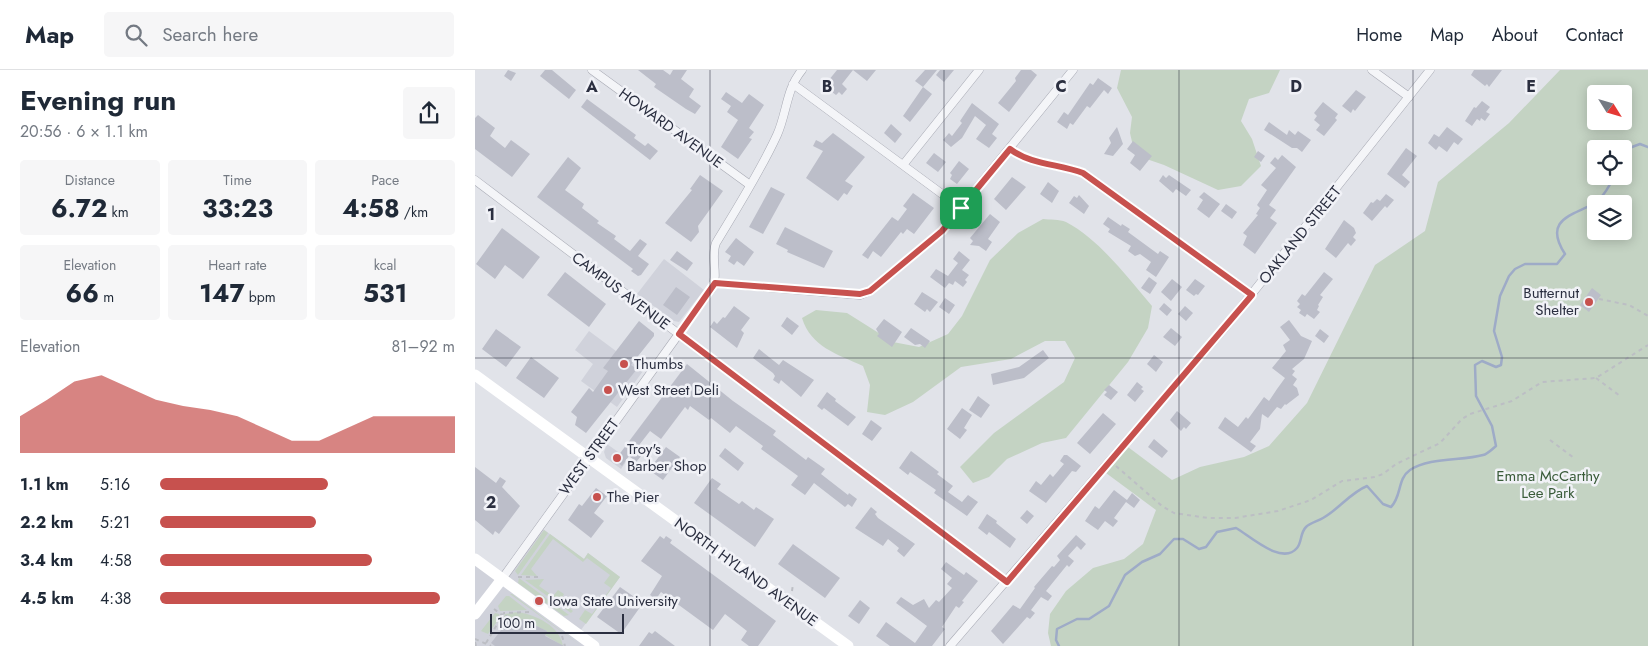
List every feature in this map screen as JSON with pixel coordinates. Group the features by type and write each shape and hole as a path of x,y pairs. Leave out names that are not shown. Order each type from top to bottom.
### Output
{"main road":[{"name":"NORTH HYLAND AVENUE","path":"475,375 848,646"},
{"path":"475,559 594,646"},
{"path":"475,614 502,579"}],"street":[{"name":"HOWARD AVENUE","path":"592,70 750,185"},
{"path":"802,70 793,84 778,133 714,249 715,283 865,294 928,245 1010,149 1073,70"},
{"path":"903,165 979,70"},
{"path":"1372,70 1409,97"},
{"name":"OAKLAND STREET","path":"950,646 1252,295 1430,70"},
{"path":"793,84 961,208"},
{"path":"1010,149 1018,155 1067,167 1083,173 1252,295"},
{"name":"CAMPUS AVENUE","path":"475,180 1007,582"},
{"name":"WEST STREET","path":"502,579 715,283"}],"path":[{"path":"1599,299 1629,304 1648,316"},
{"path":"1116,466 1174,513 1208,518 1260,515 1293,507 1342,481 1375,477 1383,474 1396,464 1440,443 1462,419 1478,410 1512,401 1542,382 1597,378 1648,345"},
{"path":"1597,378 1620,396"},
{"path":"1550,440 1574,458"},
{"path":"519,576 541,577"},
{"path":"792,591 793,584"},
{"path":"494,609 502,615"},
{"path":"476,646 475,641 490,644 502,615 513,611 532,612"},
{"path":"499,623 502,626"},
{"path":"561,634 565,646"}],"shaded area":[{"path":"664,259 704,290 679,322 674,321 637,294"},
{"path":"589,331 643,371 617,407 581,381 593,364 575,350"},
{"path":"607,444 628,459 621,469 606,458 604,452"},
{"name":"Iowa State University","path":"539,526 584,559 588,553 620,577 578,634 594,646 475,646 475,560 502,579"}],"green space":[{"path":"1121,70 1280,70 1269,93 1249,99 1241,121 1252,139 1261,166 1241,186 1218,190 1164,165 1135,155 1130,133 1132,117 1117,88"},
{"name":"Emma McCarthy Lee Park","path":"1560,70 1648,70 1648,646 1051,646 1048,633 1050,614 1066,591 1093,568 1124,559 1143,544 1156,510 1106,473 1128,447 1172,480 1200,467 1244,457 1269,446 1307,403 1375,265 1425,231 1438,182 1509,123"},
{"path":"1043,219 1066,222 1102,249 1152,306 1148,328 1128,362 1066,438 1042,443 1007,459 989,477 973,483 960,467 994,433 1064,382 1075,358 1065,341 1045,341 1011,359 961,367 913,402 885,415 867,412 870,385 863,366 818,343 806,328 802,318 816,310 847,313 893,342 919,347 948,334 962,316 990,260 1018,233"},
{"path":"544,530 548,533 518,575 515,571"},
{"path":"550,534 584,559 588,553 620,577 586,624 579,619 585,610 592,614 611,588 604,583 610,575 587,558 583,562 553,539 531,569 537,576 521,575"},
{"path":"519,578 569,615 564,616 518,583"},
{"path":"544,579 539,586 553,596 558,590 564,594 560,601 573,611 571,613 525,580"},
{"path":"510,594 512,594 581,646"},
{"path":"506,596 509,596 527,610 500,611 498,606"},
{"path":"518,612 539,619 552,627 561,639 563,646 545,635 547,631 523,620 520,624 507,615 503,619 505,614"},
{"path":"495,613 499,614 500,618 488,634 481,631"}],"building":[{"path":"508,70 516,73 511,81 504,76"},
{"path":"545,70 552,70 576,90 569,99 540,76"},
{"path":"638,70 663,70 670,75 673,70 687,70 681,79 694,89 689,97 701,106 695,114 686,109 654,87 656,84"},
{"path":"837,70 853,70 842,84 847,89 842,95 839,92 836,95 824,86"},
{"path":"853,70 876,70 867,81"},
{"path":"925,70 937,70 923,87 915,81"},
{"path":"940,70 954,70 944,82 936,75"},
{"path":"1021,70 1031,70 1037,75 1009,112 998,103 1016,81 1015,78"},
{"path":"1474,70 1502,70 1489,87 1471,75"},
{"path":"1098,78 1112,88 1108,94 1104,90 1090,108 1087,106 1073,125 1070,123 1067,129 1057,122 1064,112 1068,115 1090,83 1093,85"},
{"path":"923,87 932,94 910,122 903,116"},
{"path":"1356,90 1366,97 1355,111 1353,109 1351,113 1342,106"},
{"path":"726,92 742,103 749,94 764,105 749,128 754,132 749,138 752,139 738,159 721,147 738,120 727,112 731,106 721,99"},
{"path":"587,99 636,135 634,138 645,146 648,143 658,151 650,160 581,107"},
{"path":"1482,101 1490,107 1486,112 1490,114 1485,121 1481,118 1480,121 1477,119 1472,126 1465,121 1474,107 1476,108"},
{"path":"1323,102 1338,114 1335,118 1337,120 1324,136 1316,130 1320,125 1314,120 1317,116 1314,113"},
{"path":"972,103 999,124 992,134 997,138 989,148 976,139 986,125 975,116 962,138 951,147 943,140 949,133 952,136 962,123 960,121"},
{"path":"478,115 495,128 490,136 505,148 511,140 530,154 512,177 475,149 475,118"},
{"path":"1269,122 1287,135 1289,130 1295,135 1298,131 1311,140 1302,152 1297,148 1292,148 1264,130"},
{"path":"891,124 902,134 895,143 884,133"},
{"path":"1117,127 1123,144 1113,156 1104,154 1111,143 1109,138"},
{"path":"1447,127 1463,139 1458,145 1454,142 1447,152 1439,146 1436,150 1428,143 1434,134 1439,137"},
{"path":"833,133 865,157 845,181 853,186 847,195 844,193 838,201 806,178 823,151 813,146 816,140 822,143"},
{"path":"1133,141 1152,156 1140,171 1130,163 1135,155 1127,149"},
{"path":"1406,148 1417,156 1402,175 1410,182 1405,188 1387,174"},
{"path":"1258,151 1265,156 1261,162 1254,157"},
{"path":"934,153 946,162 938,172 926,163"},
{"path":"1282,155 1296,167 1269,205 1276,210 1270,218 1277,223 1255,254 1243,245 1247,236 1243,233 1258,215 1256,214 1260,208 1257,205 1267,190 1261,185 1276,168 1270,163 1275,157 1278,160"},
{"path":"568,157 581,168 565,190 584,204 582,208 599,221 597,223 616,236 614,239 630,251 640,239 647,244 638,256 649,264 641,275 638,276 631,271 633,269 537,197"},
{"path":"959,161 969,169 957,184 950,179 952,175 950,173"},
{"path":"700,175 723,191 698,226 699,232 691,242 665,223 692,190 690,189"},
{"path":"1163,175 1166,178 1169,175 1191,190 1186,196 1176,189 1173,193 1159,181"},
{"path":"1012,177 1026,187 1006,210 994,199"},
{"path":"1048,182 1059,191 1052,203 1040,194"},
{"path":"771,187 785,194 763,234 749,227"},
{"path":"1204,192 1220,204 1209,218 1197,209 1203,200 1199,197"},
{"path":"913,193 934,208 914,234 907,229 903,234 901,232 881,257 873,251 868,259 862,255 892,217 898,221 907,209 903,206"},
{"path":"1386,194 1394,200 1387,208 1385,206 1372,221 1363,213 1371,202 1373,203 1377,199 1380,201"},
{"path":"1079,195 1089,206 1084,214 1069,203 1074,196 1077,198"},
{"path":"1226,204 1237,212 1232,219 1221,211"},
{"path":"990,214 1000,222 988,239 992,242 986,251 979,246 970,245 973,241 970,238"},
{"path":"1108,217 1121,226 1122,224 1130,229 1128,232 1158,254 1160,251 1169,257 1156,277 1146,270 1151,262 1140,254 1135,256 1128,251 1131,246 1108,232 1110,229 1103,224"},
{"path":"1344,220 1354,228 1356,233 1353,237 1356,240 1351,246 1348,243 1336,258 1325,249"},
{"path":"785,227 833,251 824,268 787,252 788,250 776,244"},
{"path":"502,228 540,257 523,279 505,265 495,279 476,264"},
{"path":"736,238 754,252 744,266 737,261 734,265 728,261 731,256 725,252"},
{"path":"677,251 693,263 687,271 670,260"},
{"path":"959,251 970,260 962,270 969,275 965,280 967,282 963,287 955,281 953,285 949,283 945,288 930,277 936,269 948,276 958,263 953,259"},
{"path":"565,272 606,304 589,327 547,295"},
{"path":"1324,272 1333,279 1320,295 1323,297 1317,310 1320,312 1314,319 1307,314 1305,317 1299,313 1301,310 1297,307 1300,304 1297,301 1302,294 1305,296"},
{"path":"1149,277 1157,283 1150,294 1141,288"},
{"path":"1172,279 1182,287 1171,301 1161,292"},
{"path":"1195,279 1205,286 1198,295 1194,296 1186,290"},
{"path":"676,287 690,297 677,315 663,305"},
{"name":"Butternut Shelter","path":"1592,288 1601,295 1589,312 1580,305"},
{"path":"922,292 938,302 930,312 927,309 925,312 914,304"},
{"path":"945,298 955,305 949,314 939,307"},
{"path":"1164,303 1172,310 1167,316 1159,309"},
{"path":"734,306 750,318 741,330 744,333 737,348 710,327 714,321 717,324 723,317 725,318"},
{"path":"1185,306 1193,313 1186,321 1178,314"},
{"path":"787,317 799,326 792,335 781,326"},
{"path":"884,319 902,332 892,347 877,336 879,334 876,329"},
{"path":"1289,320 1301,336 1312,341 1304,359 1292,369 1295,371 1292,375 1297,379 1293,385 1297,388 1299,395 1281,409 1277,407 1268,418 1262,414 1260,429 1250,442 1256,446 1251,452 1218,428 1225,417 1238,427 1246,417 1248,419 1264,397 1269,401 1285,378 1272,368 1286,351 1283,345 1290,340 1280,327"},
{"path":"639,321 654,333 654,336 631,365 637,369 586,433 575,425 577,417 571,412 589,388 593,392 608,371 603,368"},
{"path":"911,328 930,341 925,348 920,344 915,345 904,337"},
{"path":"1171,328 1182,337 1175,346 1163,337"},
{"path":"496,329 521,347 506,367 482,349"},
{"path":"1320,329 1329,336 1324,343 1315,336"},
{"path":"759,349 779,365 783,360 814,380 801,397 781,380 779,384 773,380 775,376 773,373 753,358"},
{"path":"1043,350 1049,358 1024,378 993,385 991,374 1019,367"},
{"path":"1154,355 1163,362 1156,372 1147,364"},
{"path":"531,357 559,378 544,398 516,378"},
{"path":"687,364 733,401 776,431 773,435 806,460 808,457 825,469 821,474 848,495 849,493 857,499 852,507 848,504 845,507 814,483 805,495 791,485 798,476 761,449 763,446 736,426 730,433 711,418 709,420 690,406 688,410 685,407 661,439 650,431 636,449 643,454 636,462 629,456 622,466 615,460"},
{"path":"1137,382 1143,387 1141,389 1144,391 1135,402 1127,395"},
{"path":"1109,385 1118,392 1111,400 1104,395 1107,392 1104,390"},
{"path":"827,392 836,399 835,401 856,417 848,426 824,408 822,410 817,406"},
{"path":"978,396 990,405 981,418 969,410"},
{"path":"962,408 972,415 964,428 967,430 960,439 947,429"},
{"path":"1177,411 1191,423 1186,429 1184,427 1181,431 1170,420"},
{"path":"1103,413 1116,424 1090,454 1077,443"},
{"path":"871,420 882,428 872,441 862,434"},
{"path":"1154,439 1168,451 1162,458 1148,447"},
{"path":"666,447 680,457 663,480 649,470"},
{"path":"725,448 744,463 738,471 719,456"},
{"path":"911,451 939,472 937,474 953,486 948,492 962,502 968,495 978,502 967,516 934,493 936,490 910,472 908,475 899,468"},
{"path":"1064,455 1067,455 1081,466 1076,472 1072,471 1046,503 1029,491 1036,481 1041,485 1050,474 1053,477 1064,464 1060,461"},
{"path":"475,467 496,483 500,477 506,481 502,487 520,506 499,534 495,531 493,535 475,520"},
{"path":"712,478 721,484 717,489 739,504 742,501 754,510 756,507 774,519 755,547 694,503"},
{"path":"596,488 607,496 594,513 604,521 591,538 568,520 579,504 582,506"},
{"path":"1114,490 1127,500 1132,493 1140,500 1134,508 1126,502 1114,518 1118,521 1113,527 1105,521 1098,530 1085,521 1095,506 1099,509"},
{"path":"871,507 877,512 875,514 878,518 915,544 904,557 897,551 899,548 888,539 883,546 855,528"},
{"path":"1027,510 1034,516 1027,524 1020,518"},
{"path":"987,514 1016,539 1010,548 989,532 987,535 978,528"},
{"path":"1076,535 1086,544 1081,550 1077,546 1068,556 1074,561 1069,567 1067,565 1046,591 1052,596 1048,601 1041,597 1031,610 1035,613 1030,619 1027,617 1003,644 991,631 1013,605 1020,609 1034,587 1052,566 1054,567 1060,560 1057,556"},
{"path":"660,536 664,539 666,536 672,540 670,543 776,621 758,646 749,646 741,640 747,631 725,614 713,630 661,592 656,599 650,595 662,576 641,561"},
{"path":"793,544 840,578 825,598 778,564"},
{"path":"946,562 964,575 966,572 978,581 962,601 964,602 959,608 956,606 942,627 945,629 932,646 890,646 876,636 886,622 915,643 927,626 896,603 901,597 913,605 924,599 929,608 936,600 939,602 952,588 947,584 952,578 941,569"},
{"path":"620,587 643,603 621,634 597,617"},
{"path":"860,600 870,608 859,624 848,616"},
{"path":"506,615 520,625 522,619 547,631 545,636 564,646 495,646 491,643 505,625 501,623"},
{"path":"655,631 675,646 639,646 649,632 652,634"}],"waterway":[{"path":"1632,147 1640,144 1648,147"},
{"path":"1059,646 1056,640 1057,629 1077,619 1089,619 1109,606 1125,575 1142,562 1160,554 1174,539 1183,539 1199,549 1206,547 1217,532 1236,528 1266,548 1283,554 1291,553 1299,546 1306,527 1329,514 1361,489 1367,486 1383,504 1391,507 1397,498 1403,478 1410,470 1436,461 1475,457 1485,454 1496,446 1492,426 1476,396 1475,365 1482,361 1496,367 1501,365 1502,357 1494,331 1500,296 1509,276 1515,269 1525,264 1557,264 1565,254 1559,242 1557,232 1559,225 1564,219 1599,200 1610,185"}],"place":[{"name":"Butternut Shelter","path":"1589,302"},
{"name":"Thumbs","path":"624,364"},
{"name":"West Street Deli","path":"608,390"},
{"name":"Troy's Barber Shop","path":"617,458"},
{"name":"The Pier","path":"597,497"},
{"name":"Iowa State University","path":"539,601"}],"route":[{"path":"1010,149 1018,155 1039,162 1067,167 1083,173 1252,295 1007,582 679,334 715,283 865,294 928,245 961,208 1010,149"}]}
